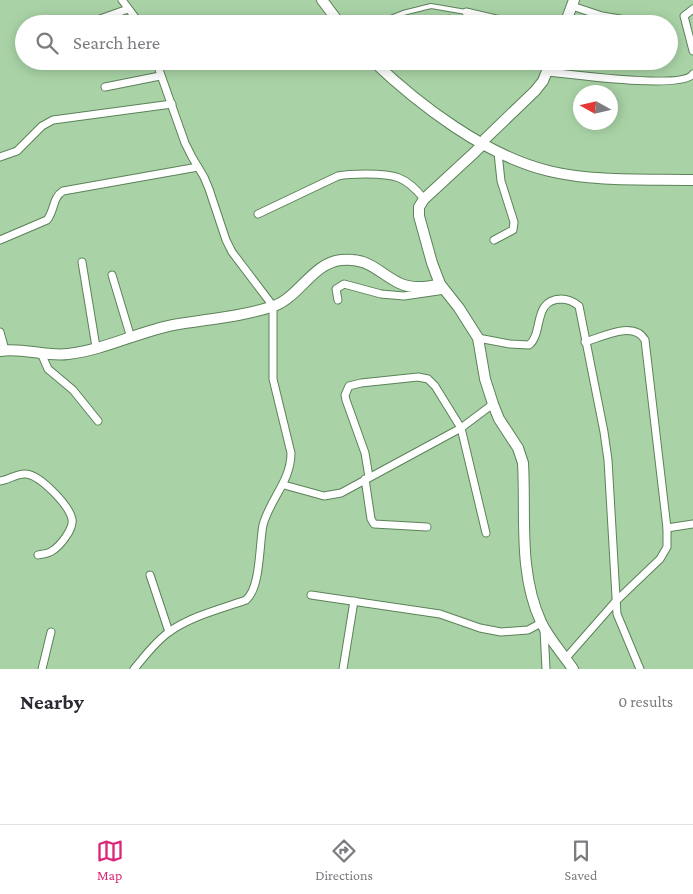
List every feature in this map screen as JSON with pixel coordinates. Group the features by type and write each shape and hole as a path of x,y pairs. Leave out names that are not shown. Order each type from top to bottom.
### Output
{"street":[{"path":"122,0 133,15"},
{"path":"322,0 333,15"},
{"path":"568,15 573,3 600,15"},
{"path":"110,15 128,8"},
{"path":"693,9 684,16 693,51"},
{"path":"466,12 479,15"},
{"path":"134,669 156,642 168,632 190,620 246,600 250,596 255,585 264,522 269,509 284,485 289,472 291,453 273,379 274,306 232,252 226,240 204,177 185,143 158,70"},
{"path":"384,70 421,102 483,144 526,164 564,174 693,180"},
{"path":"546,669 542,624 527,578 523,463 518,448 499,419 485,379 478,338 460,308 442,287 432,263 419,216 419,207 424,199 483,144 492,132 535,91 548,72 643,82 683,80 691,78 693,74"},
{"path":"105,87 160,76"},
{"path":"0,157 17,151 42,126 53,120 172,104"},
{"path":"494,240 513,230 514,227 501,181 498,152"},
{"path":"0,240 47,220 51,214 56,197 63,191 198,167"},
{"path":"258,214 344,174 386,174 403,178 412,184 424,199"},
{"path":"0,332 2,351 67,355 172,326 218,319 274,306 284,300 325,265 339,260 363,261 404,285 442,287"},
{"path":"82,262 96,347"},
{"path":"112,275 131,338"},
{"path":"338,300 336,289 344,284 381,294 404,296 442,287"},
{"path":"478,338 510,344 529,344 536,335 541,312 549,303 560,299 570,300 579,306 608,460 612,504 616,601 619,621 640,669"},
{"path":"566,658 616,601 660,559 667,546 667,528 645,340 642,334 628,330 585,342"},
{"path":"41,353 48,368 73,390 98,421"},
{"path":"427,527 374,524 371,519 364,453 345,395 349,386 418,377 428,379 435,386 461,428 486,533"},
{"path":"284,485 328,496 341,493 461,428 494,404"},
{"path":"0,481 27,474 33,476 57,495 72,517 72,526 58,546 50,552 38,555"},
{"path":"667,528 693,524"},
{"path":"150,575 168,632"},
{"path":"311,595 440,614 480,628 501,632 528,630 542,624"},
{"path":"343,669 354,601"},
{"path":"542,624 573,669"},
{"path":"42,669 51,632"}],"lane":[{"path":"400,15 431,6 466,12"}]}
